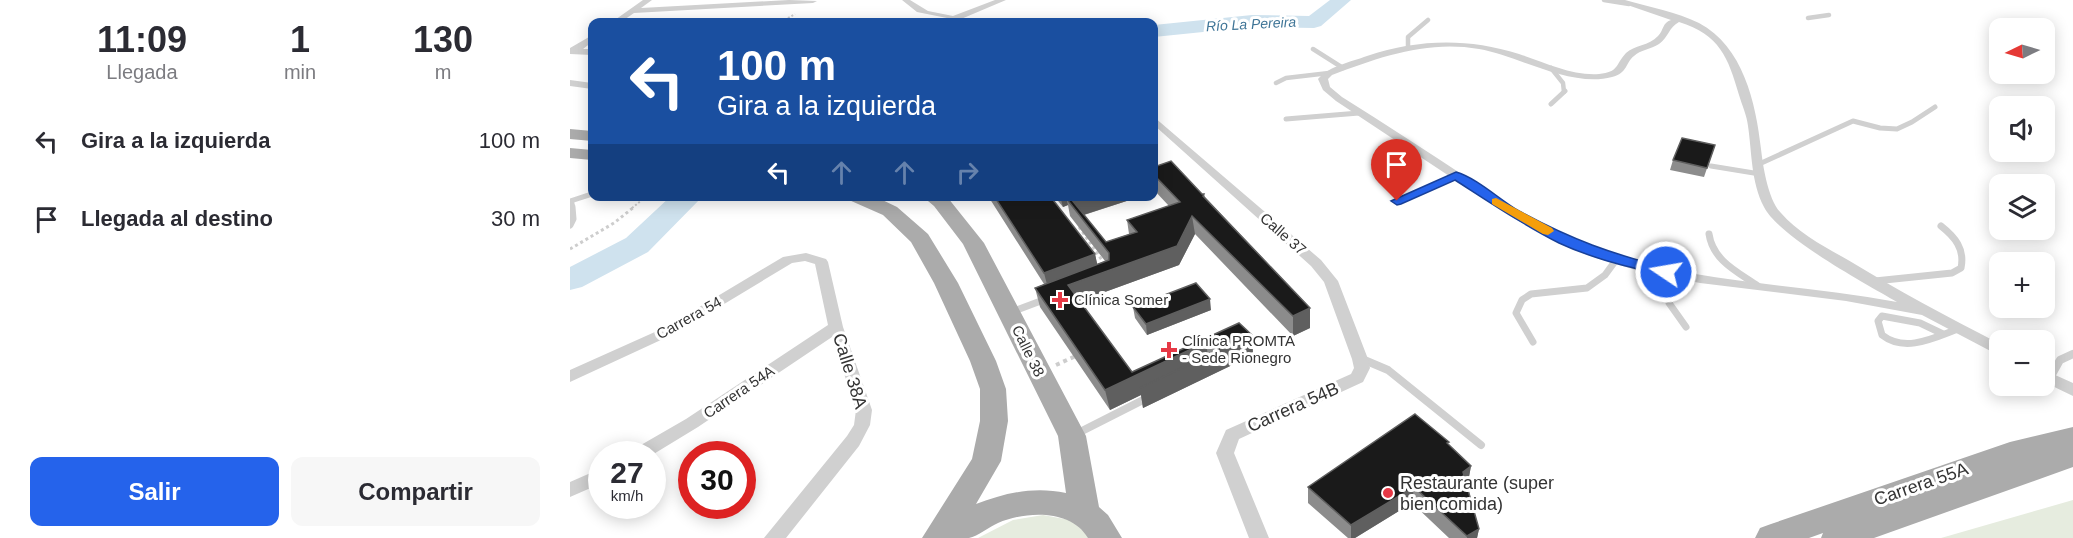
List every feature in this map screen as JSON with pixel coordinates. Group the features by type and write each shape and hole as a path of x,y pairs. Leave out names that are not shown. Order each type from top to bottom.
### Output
{"main road":[{"path":"570,134 588,136"},
{"path":"570,153 588,155"},
{"path":"867,201 890,211 920,239 946,283 983,361 993,389 994,421 986,461 938,538"},
{"name":"Calle 38","path":"937,201 972,243 1072,436 1084,513"},
{"name":"Carrera 55A","path":"1771,538 2010,453 2073,438"},
{"name":"Carrera 55A","path":"1837,538 1911,510 2073,455"},
{"path":"946,538 967,523 992,511 1017,504 1042,502 1064,505 1084,513 1102,530 1106,538"}],"street":[{"path":"622,18 648,0"},
{"path":"906,0 915,10 940,18"},
{"path":"957,18 1002,0"},
{"path":"1617,0 1694,24 1714,36 1734,61 1753,124 1758,170 1769,206 1777,217 1811,244 1872,281 1989,345"},
{"path":"632,11 813,1"},
{"path":"1677,20 1668,24 1666,33 1659,42 1630,54 1627,64 1615,73 1589,77 1551,68 1495,50 1464,45 1435,44 1408,47 1378,55 1329,73 1323,79 1326,88 1359,113 1512,212 1564,240 1616,260 1666,272 1760,288 1846,297 1925,311"},
{"path":"573,50 588,41"},
{"path":"573,50 588,52"},
{"path":"570,83 588,85"},
{"name":"Calle 37","path":"1158,127 1316,263 1331,281 1360,359 1362,368 1357,378"},
{"name":"Calle 38A","path":"774,538 853,441 862,425 864,410 836,327 821,262 806,257"},
{"name":"Carrera 54","path":"570,376 671,330 788,260 806,257"},
{"name":"Carrera 54A","path":"662,441 836,327"},
{"name":"Carrera 54B","path":"1259,538 1225,453 1232,435 1357,378"},
{"path":"2055,380 2073,390"},
{"path":"570,490 588,482"}],"lane":[{"path":"1604,0 1629,4"},
{"path":"1808,18 1829,15"},
{"path":"1408,47 1408,37 1428,20"},
{"path":"1312,49 1343,68"},
{"path":"1551,68 1565,87 1566,92 1564,96 1551,104"},
{"path":"1276,83 1286,78 1329,73"},
{"path":"1711,166 1758,170 1853,121 1881,129 1903,129 1935,107"},
{"path":"1286,119 1359,113"},
{"path":"1397,201 1456,176"},
{"path":"570,225 573,219 571,202 588,196"},
{"path":"1872,281 1952,273 1961,268 1964,260 1961,249 1953,235 1941,225"},
{"path":"1709,234 1709,243 1719,258 1760,288"},
{"path":"1533,342 1516,313 1522,300 1531,294 1587,288 1605,274 1616,260"},
{"path":"1666,272 1669,303 1686,327"},
{"path":"1009,313 1058,294"},
{"path":"1943,334 1898,318 1882,316 1878,321 1882,335 1894,344 1912,343 1943,334 1958,329"},
{"path":"2055,366 2060,360 2073,354"},
{"path":"1360,359 1388,370 1481,445"},
{"path":"1072,436 1157,394"}],"path":[{"path":"570,249 614,223 641,201"},
{"path":"1076,224 1108,268"},
{"path":"1066,360 1082,354"}],"shaded area":[{"path":"2073,500 2073,538 1941,538 1948,536"},
{"path":"1043,515 1070,520 1092,538 978,538 1013,520"}],"building":[{"path":"1682,138 1715,145 1707,168 1673,160"},
{"path":"1171,161 1310,308 1293,316 1192,216 1177,246 1068,285 1132,372 1239,323 1252,335 1140,388 1212,353 1215,348 1214,344 1206,342 1105,390 1035,288 1109,260 1109,253 1068,201 1073,201 1106,242 1137,232 1127,220 1180,202 1158,179 1158,166"},
{"path":"997,201 1054,201 1095,254 1044,273"},
{"path":"1196,283 1210,299 1146,324 1133,307"},
{"path":"1415,414 1449,442 1447,443 1471,466 1463,472 1479,529 1467,536 1414,487 1351,525 1308,487"}],"waterway":[{"name":"Río La Pereira","path":"1158,31 1252,21 1314,22 1342,0"},
{"name":"Río La Pereira","path":"570,280 637,245 684,201"}],"slow traffic":[{"path":"1496,202 1548,231"}],"place":[{"name":"Clínica Somer","path":"1060,300"},
{"name":"Clínica PROMTA - Sede Rionegro","path":"1169,350"},
{"name":"Restaurante (super bien comida)","path":"1388,493"}],"route":[{"path":"1397,201 1456,176 1512,212 1564,240 1616,260 1666,272"}]}
